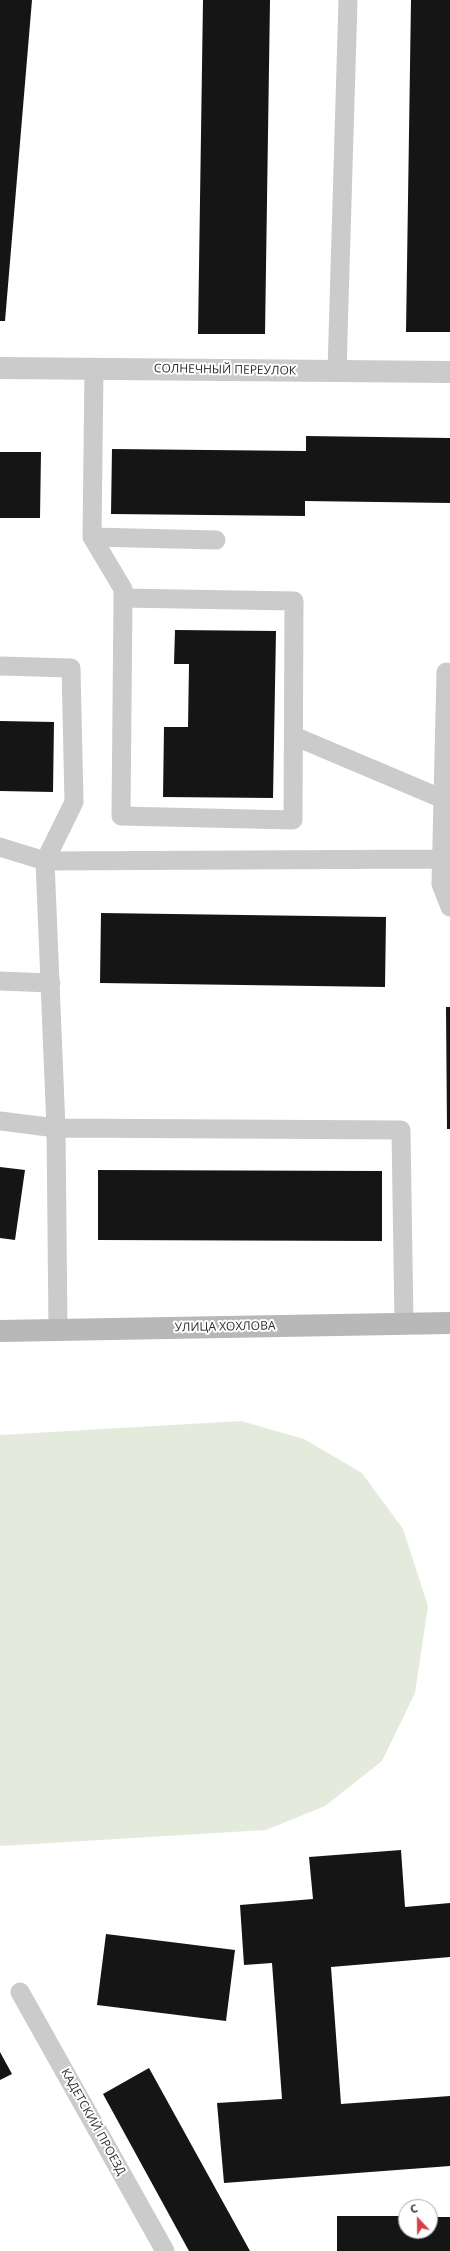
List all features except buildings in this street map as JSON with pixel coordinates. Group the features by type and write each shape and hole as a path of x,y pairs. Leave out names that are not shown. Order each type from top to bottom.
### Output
{"street":[{"name":"СОЛНЕЧНЫЙ ПЕРЕУЛОК","path":"0,368 450,372"},
{"name":"УЛИЦА ХОХЛОВА","path":"0,1331 450,1323"}],"lane":[{"path":"337,371 348,0"},
{"path":"94,369 92,537 123,589 122,598 121,816 293,820 294,601 122,598"},
{"path":"92,537 216,540"},
{"path":"0,666 72,668 74,802 45,861 56,1128 58,1330"},
{"path":"446,672 441,884 450,907"},
{"path":"294,736 443,799"},
{"path":"0,847 45,861 441,859"},
{"path":"0,981 51,983"},
{"path":"0,1121 56,1128 401,1130 404,1324"},
{"name":"КАДЕТСКИЙ ПРОЕЗД","path":"20,1992 166,2251"}],"shaded area":[{"path":"241,1421 304,1439 362,1473 403,1529 428,1606 415,1693 382,1761 325,1806 266,1830 0,1846 0,1435"}]}
